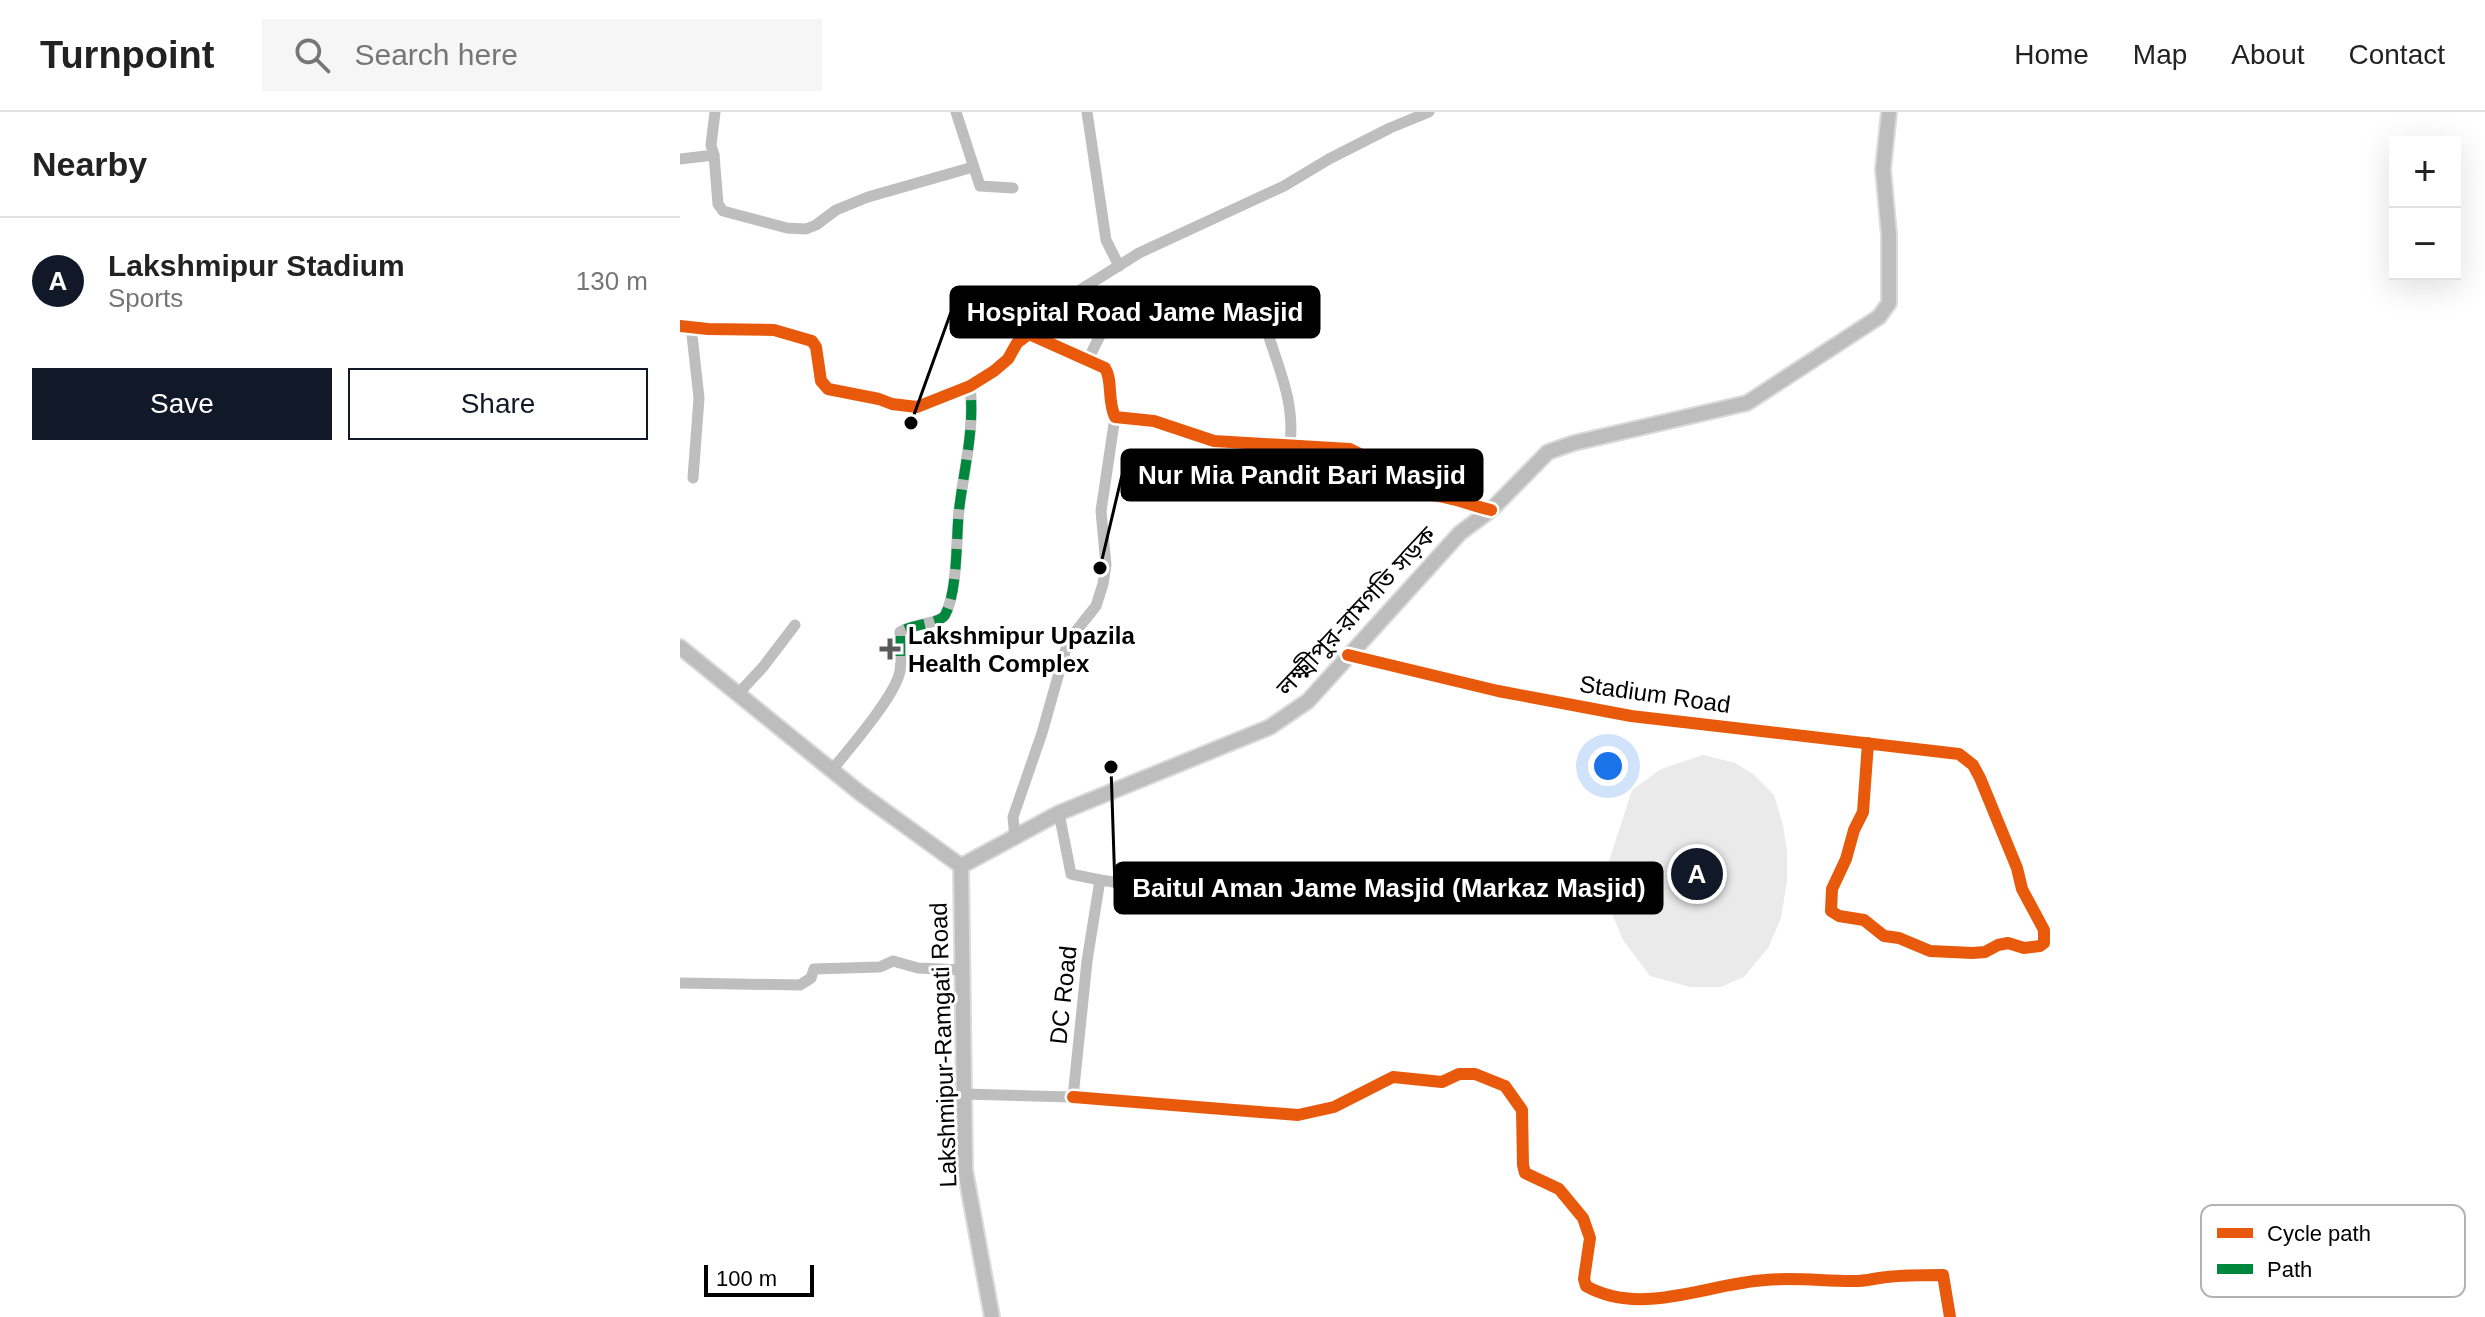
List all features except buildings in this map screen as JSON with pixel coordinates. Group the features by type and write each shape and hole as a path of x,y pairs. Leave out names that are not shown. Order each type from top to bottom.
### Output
{"main road":[{"name":"লক্ষ্মীপুর-রামগতি সড়ক","path":"961,866 1059,813 1270,727 1308,701 1460,533 1491,510 1548,452 1574,443 1747,403 1879,317 1889,303 1889,235 1883,169 1889,112"},
{"path":"680,647 832,770 961,866"},
{"name":"Lakshmipur-Ramgati Road","path":"961,866 965,1170 992,1317"}],"street":[{"path":"715,112 711,145 718,204 723,211 787,228 806,229 836,210 868,197 973,167"},
{"path":"956,112 980,186 1013,188"},
{"path":"1087,112 1106,240 1117,262"},
{"path":"693,478 699,398 686,326 774,330 812,341 816,347 821,381 828,389 917,407 970,386 1008,359 1017,343 1069,297 1117,262 1284,186 1329,159 1429,112"},
{"path":"680,159 714,155"},
{"path":"1087,362 1104,329 1120,316 1166,296 1184,295"},
{"path":"1267,331 1287,389 1291,418 1290,444"},
{"path":"1015,839 1013,817 1042,733 1068,641 1096,606 1103,584 1106,565 1101,511 1115,417 1108,393 1110,375 1105,368 1029,334"},
{"path":"832,770 868,725 896,682 900,671 900,632 908,626 941,620 946,614 954,575 959,509 973,423 970,386"},
{"path":"1115,417 1154,421 1214,441 1243,445 1290,444 1350,449 1362,455 1362,479 1366,488 1385,494 1451,498 1491,510"},
{"path":"737,695 795,625"},
{"name":"Stadium Road","path":"1348,655 1498,691 1631,716 1868,743 1959,754 1973,765 1980,778 2017,868 2022,889 2044,930 2045,937 2040,946 2024,948 2008,943 1973,953 1930,951 1899,938 1884,936 1864,920 1839,916 1831,911 1832,889 1863,812 1868,743"},
{"path":"1059,813 1071,874 1189,893"},
{"name":"DC Road","path":"1073,1097 1087,961 1100,880"},
{"path":"680,983 800,985 811,978 814,969 880,967 893,961 918,968 962,970"},
{"path":"965,1094 1073,1097 1298,1115 1334,1107 1393,1077 1442,1082 1459,1074 1475,1074 1505,1086 1522,1110 1525,1173 1559,1189 1583,1218 1590,1238 1584,1279 1586,1286 1592,1290 1616,1299 1656,1302 1763,1280 1822,1278 1851,1281 1943,1275 1950,1317"}],"shaded area":[{"path":"1703,755 1735,763 1753,774 1774,795 1787,851 1787,881 1781,918 1768,948 1744,977 1721,987 1690,987 1650,976 1623,940 1606,900 1607,867 1632,790 1661,769"}],"marked path":[{"path":"900,656 900,632 942,618 949,605 970,433 970,386"}],"cycle path":[{"path":"680,326 774,330 812,341 816,347 821,381 828,389 917,407 970,386 994,371 1008,359 1017,343 1029,334 1105,368 1115,417 1154,421 1214,441 1350,449 1362,455 1362,479 1366,488 1445,497 1491,510"},
{"path":"1348,655 1498,691 1631,716 1959,754 1973,765 1980,778 2017,868 2022,889 2044,930 2044,943 2024,948 2008,943 1973,953 1930,951 1899,938 1884,936 1864,920 1839,916 1831,911 1832,889 1863,812 1868,743"},
{"path":"1073,1097 1298,1115 1334,1107 1393,1077 1442,1082 1459,1074 1475,1074 1505,1086 1522,1110 1525,1173 1559,1189 1583,1218 1590,1238 1584,1279 1586,1286 1607,1295 1651,1299 1765,1280 1856,1281 1943,1275 1950,1317"}],"place":[{"name":"Hospital Road Jame Masjid","path":"911,423"},
{"name":"Nur Mia Pandit Bari Masjid","path":"1100,568"},
{"name":"Lakshmipur Upazila Health Complex","path":"890,649"},
{"name":"Baitul Aman Jame Masjid (Markaz Masjid)","path":"1111,767"},
{"name":"Lakshmipur Stadium","path":"1697,874"}]}
